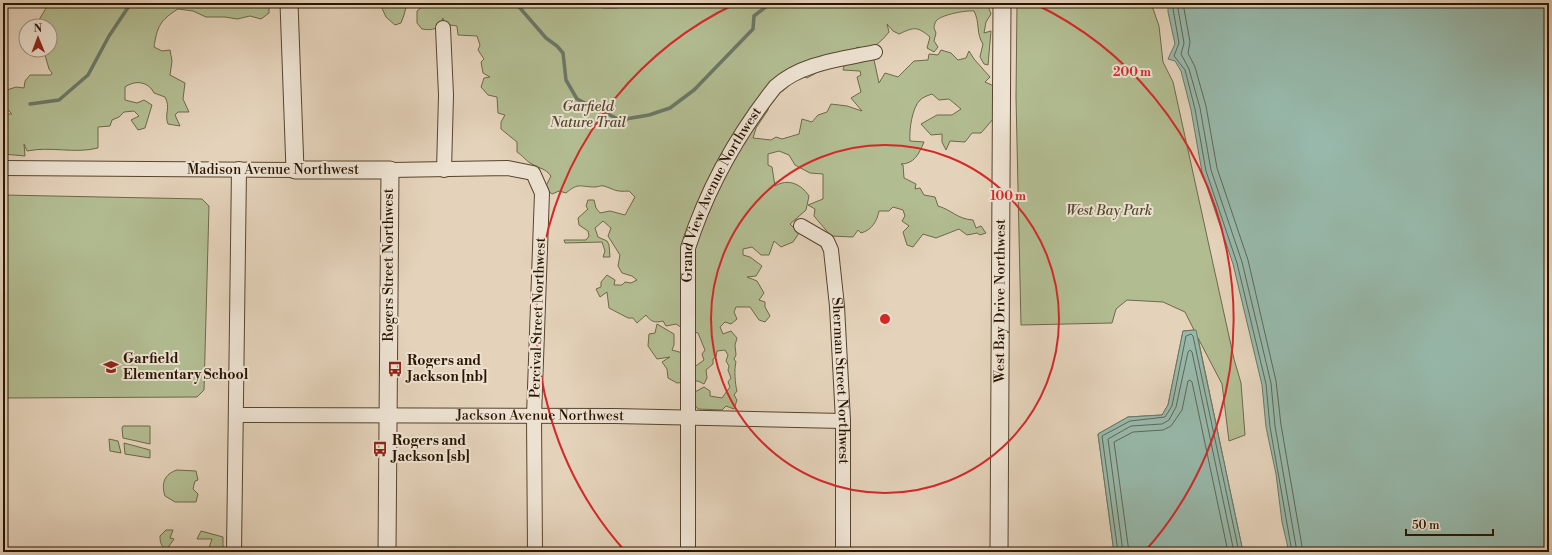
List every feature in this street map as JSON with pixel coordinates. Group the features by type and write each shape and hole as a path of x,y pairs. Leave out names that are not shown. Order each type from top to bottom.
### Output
{"street":[{"path":"289,3 295,170"},
{"name":"West Bay Drive Northwest","path":"999,552 1002,3"},
{"path":"443,28 446,95 444,170"},
{"name":"Grand View Avenue Northwest","path":"688,552 688,248 697,221 710,190 734,145 759,107 782,80 808,68 837,59 875,52"},
{"name":"Madison Avenue Northwest","path":"3,168 444,170 508,168 533,173 537,181"},
{"path":"234,552 239,169"},
{"name":"Rogers Street Northwest","path":"387,552 390,170"},
{"name":"Percival Street Northwest","path":"535,552 534,416 542,193 537,181"},
{"name":"Sherman Street Northwest","path":"801,226 827,241 831,250 837,306 843,421 843,552"},
{"name":"Jackson Avenue Northwest","path":"236,415 534,416 843,421"}],"green space":[{"path":"49,3 269,3 269,13 261,19 250,16 237,19 225,17 206,17 193,11 178,9 167,17 160,25 156,34 154,47 162,51 170,50 172,61 170,75 185,83 183,99 189,112 178,112 175,115 180,126 168,124 167,101 165,97 154,93 145,84 133,83 125,87 125,100 137,103 144,100 152,105 145,128 138,130 131,120 139,116 134,111 124,112 119,117 112,120 110,126 98,127 98,148 89,150 45,149 27,151 24,144 25,156 3,154 3,114 12,114 4,106 7,90 16,87 24,88 25,81 30,75 51,75 52,73 49,69 46,58 58,58 58,18 40,18"},
{"path":"386,3 407,3 401,23 395,25 386,17 381,6"},
{"name":"Garfield Nature Trail","path":"427,3 599,3 603,8 617,8 623,3 987,3 991,14 986,22 984,33 991,31 988,65 984,64 980,57 983,44 979,36 977,19 974,11 954,13 942,17 936,21 934,27 936,33 934,41 938,47 934,52 927,48 930,37 922,31 912,29 899,34 893,31 887,24 889,32 875,46 867,48 857,47 850,55 807,78 797,74 786,88 771,97 768,110 756,128 753,138 771,140 776,137 782,139 799,134 802,119 812,122 818,115 827,112 831,104 847,106 862,111 851,98 861,92 857,77 861,75 860,71 843,70 845,62 864,57 874,60 879,83 885,73 898,77 914,61 928,60 929,54 938,55 941,50 951,53 958,60 966,58 969,51 990,77 985,82 996,87 994,118 981,133 972,133 965,142 950,141 946,150 942,142 942,134 931,135 921,124 937,115 952,115 961,109 949,99 939,100 932,94 924,97 915,108 911,125 910,141 924,142 916,158 906,164 901,164 903,165 904,178 916,184 915,189 920,188 924,195 935,197 938,206 963,218 973,220 976,228 981,226 986,233 980,235 977,233 967,235 959,229 936,238 923,234 913,247 907,245 903,232 909,226 902,221 905,216 903,210 893,207 889,211 879,211 873,225 865,232 861,233 858,230 853,237 831,236 814,216 815,209 808,205 823,199 823,174 810,173 795,165 789,155 779,151 768,154 768,165 772,167 775,186 789,182 802,188 809,196 806,210 790,224 799,233 793,242 781,247 774,241 769,255 761,255 752,247 743,249 743,255 750,257 762,266 756,276 747,277 757,281 764,293 759,300 765,302 765,307 770,316 765,322 759,320 750,307 736,307 734,312 737,319 731,324 725,322 720,327 723,334 731,331 737,338 735,345 736,355 734,359 736,362 735,376 737,391 734,395 737,400 734,409 726,406 722,410 698,409 693,403 693,393 704,387 710,391 710,396 722,398 730,387 728,382 731,378 728,370 729,366 726,361 728,355 725,350 717,351 716,357 713,359 713,364 706,370 707,378 704,384 698,381 677,383 668,378 667,369 662,362 670,357 657,359 648,346 649,334 655,333 657,324 674,334 674,345 672,350 683,353 693,368 704,360 702,354 705,350 698,333 682,328 676,324 666,326 663,321 653,321 646,315 637,323 633,318 628,318 609,308 607,292 600,297 596,289 601,287 601,282 607,275 615,280 614,285 622,285 625,282 631,283 637,280 632,276 622,273 618,266 620,255 608,236 611,228 603,221 595,228 598,237 607,241 609,245 610,257 603,257 605,251 602,242 565,243 564,240 586,240 589,236 588,231 579,225 578,218 588,209 586,206 588,200 594,200 596,208 600,213 610,211 625,215 635,197 629,191 618,191 603,186 577,186 566,193 559,191 552,194 545,188 551,176 549,173 530,163 517,152 517,142 501,129 501,122 505,115 498,113 497,97 488,95 481,87 484,78 490,77 483,73 481,62 484,59 478,50 480,45 477,36 458,35 457,26 444,24 443,18 437,27 430,30 422,29 417,23 417,11"},
{"name":"West Bay Park","path":"1017,3 1151,3 1159,26 1163,62 1173,82 1234,359 1241,383 1245,435 1229,441 1222,384 1198,338 1243,552 1114,552 1098,434 1128,417 1162,415 1168,405 1183,331 1194,330 1185,312 1163,302 1127,300 1116,309 1112,323 1021,325 1016,97"},
{"path":"3,195 202,199 209,206 204,390 197,397 3,398"},
{"path":"123,426 150,426 150,444 123,438"},
{"path":"109,439 118,441 121,453 110,451"},
{"path":"124,443 150,450 150,458 125,454"},
{"path":"177,470 196,471 198,480 195,481 193,489 198,494 196,502 175,502 165,496 163,487 166,477"},
{"path":"166,530 173,530 170,538 174,539 167,549 162,546 160,538"},
{"path":"201,531 223,537 223,550 220,552 208,551 212,539 197,539"}],"water":[{"path":"1168,3 1549,3 1549,552 1289,552 1282,522 1276,474 1266,427 1262,385 1233,264 1202,172 1191,110 1181,71 1175,61 1168,59 1175,44 1168,12"},
{"path":"1196,330 1243,552 1114,552 1098,434 1128,417 1162,415 1168,405 1183,331"}],"waterway":[{"path":"30,104 59,100 88,75 109,36 131,3"},
{"path":"513,3 520,8 546,38 557,46 563,53 566,80 577,99 620,120 649,115 670,108 694,90 753,29 754,16 767,6 778,3"}],"place":[{"name":"Garfield Elementary School","path":"111,367"},
{"name":"Rogers and Jackson [nb]","path":"395,369"},
{"name":"Rogers and Jackson [sb]","path":"380,449"}]}
